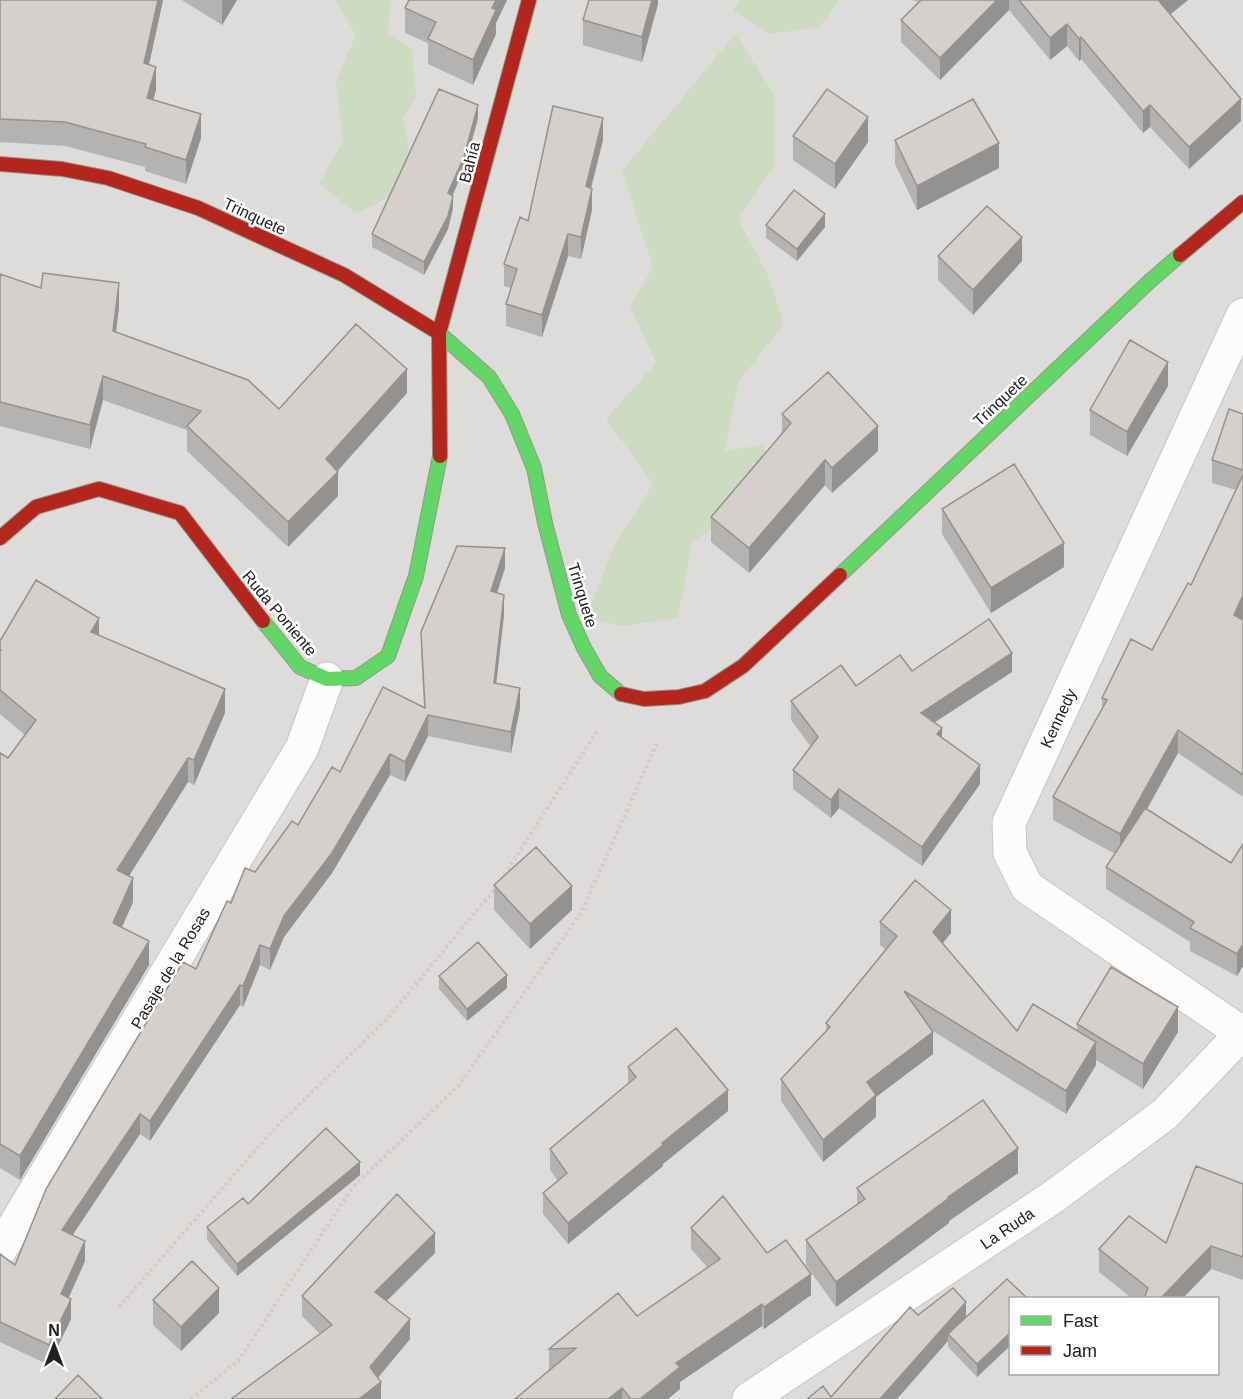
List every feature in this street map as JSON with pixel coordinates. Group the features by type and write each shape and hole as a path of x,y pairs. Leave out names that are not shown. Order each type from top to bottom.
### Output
{"street":[{"name":"Bahía","path":"440,333 530,0"},
{"name":"Trinquete","path":"0,164 62,169 108,178 198,208 344,275 440,333 489,377 512,414 534,468 545,523 569,615 584,648 600,676 621,694 644,699 679,697 705,691 743,666 1150,281 1243,202"},
{"name":"Kennedy","path":"1243,315 1010,823 1010,853 1027,887 1243,1032"},
{"name":"Ruda Poniente","path":"0,538 36,507 99,489 180,513 300,667 327,679 356,678 388,656 416,576 440,460 440,333"},
{"name":"Pasaje de la Rosas","path":"0,1250 302,748 327,679"},
{"name":"La Ruda","path":"749,1399 1053,1197 1156,1121 1243,1032"}],"path":[{"path":"120,1307 274,1129 388,1018 499,883 621,694"},
{"path":"191,1399 239,1360 352,1188 459,1085 581,913 679,697"}],"shaded area":[{"path":"0,0 1243,0 1243,1399 0,1399"}],"green space":[{"path":"335,0 391,0 388,33 412,50 416,96 403,119 412,163 392,196 356,213 319,183 343,141 336,81 356,35"},
{"path":"740,0 840,0 819,27 769,34 733,11"},
{"path":"735,34 775,95 775,165 738,219 768,275 784,324 738,382 725,451 762,445 780,478 692,543 678,618 622,626 586,618 613,548 653,484 606,419 656,363 630,306 653,267 622,171"}],"building":[{"path":"0,0 158,0 144,63 156,67 147,98 201,114 186,160 145,147 146,144 65,122 0,119"},
{"path":"409,0 496,0 492,8 496,10 473,60 428,39 436,22 405,8"},
{"path":"589,0 652,0 642,37 583,20"},
{"path":"921,0 997,0 940,58 901,20"},
{"path":"1019,0 1161,0 1159,1 1241,99 1189,147 1150,105 1143,111 1081,37 1079,39 1067,24 1050,38"},
{"path":"439,89 478,105 464,157 448,193 453,196 448,216 424,262 372,234"},
{"path":"827,89 868,117 835,164 793,136"},
{"path":"973,99 999,143 917,186 895,140"},
{"path":"553,106 603,118 586,186 592,189 581,237 568,234 542,315 506,304 517,269 504,264 520,217 528,221"},
{"path":"794,190 825,214 797,249 766,225"},
{"path":"987,206 1022,237 973,290 938,256"},
{"path":"43,273 119,283 113,331 248,380 279,409 356,324 407,369 326,459 338,472 288,522 187,426 201,411 103,376 90,425 0,402 0,274 41,288"},
{"path":"1130,340 1168,362 1127,432 1090,410"},
{"path":"828,372 878,426 832,468 825,460 749,548 711,517 791,423 782,414"},
{"path":"1229,409 1243,414 1243,470 1212,460"},
{"path":"1014,464 1064,543 991,588 942,509"},
{"path":"1243,475 1243,595 1234,615 1243,620 1243,775 1178,730 1120,834 1053,797 1107,700 1102,698 1131,639 1152,650 1188,583 1191,585"},
{"path":"457,546 505,548 491,591 504,595 494,683 520,688 511,732 428,715 405,762 390,754 332,853 284,916 270,949 260,945 243,986 240,985 150,1121 140,1114 62,1230 85,1241 61,1294 71,1299 49,1345 0,1322 0,1254 15,1265 46,1189 183,962 196,969 227,901 231,903 245,868 255,872 292,821 298,825 332,767 340,772 383,687 425,708 421,632"},
{"path":"36,580 99,618 91,632 225,689 194,760 188,758 117,870 133,878 113,923 149,941 20,1156 0,1144 0,753 8,758 36,720 0,690 0,641"},
{"path":"989,619 1012,653 921,713 942,728 937,734 980,765 922,847 839,789 831,800 793,770 818,737 791,701 841,665 856,686 900,655 912,671"},
{"path":"1145,808 1231,863 1243,844 1243,944 1237,954 1190,928 1194,922 1106,867"},
{"path":"536,847 572,886 530,924 494,885"},
{"path":"915,880 951,910 933,932 1017,1031 1033,1004 1096,1042 1066,1091 904,991 933,1032 867,1082 876,1095 823,1140 781,1079 830,1027 826,1023 897,936 880,922"},
{"path":"478,942 507,975 467,1009 439,976"},
{"path":"1111,967 1178,1007 1143,1064 1077,1024"},
{"path":"676,1028 728,1090 568,1223 543,1193 567,1173 550,1149 636,1077 628,1067"},
{"path":"983,1100 1018,1148 948,1197 836,1282 806,1240 865,1199 857,1188"},
{"path":"326,1128 360,1162 237,1264 207,1227 243,1198 248,1204"},
{"path":"1196,1166 1243,1184 1243,1257 1211,1246 1162,1297 1145,1297 1148,1288 1099,1249 1129,1216 1166,1243"},
{"path":"397,1194 435,1233 375,1292 410,1319 370,1367 381,1382 359,1399 231,1399 332,1325 302,1296"},
{"path":"723,1196 767,1253 786,1240 811,1274 764,1307 762,1304 676,1363 680,1367 640,1399 631,1399 622,1388 608,1399 515,1399 576,1348 549,1349 618,1293 637,1316 720,1259 691,1228"},
{"path":"192,1261 219,1288 181,1327 153,1300"},
{"path":"1007,1279 1026,1297 1009,1297 1009,1334 977,1364 948,1334"},
{"path":"953,1288 966,1302 880,1399 807,1399 823,1386 831,1397 910,1307 918,1315"},
{"path":"78,1375 102,1399 55,1399"}],"traffic: fast":[{"path":"840,575 1180,255"},
{"path":"439,333 489,377 512,414 534,468 545,523 569,615 600,676 621,694"},
{"path":"263,621 300,667 327,679 356,678 388,656 416,576 440,456"}],"traffic: jam":[{"path":"440,456 439,333 529,0"},
{"path":"0,164 62,169 108,178 198,208 344,275 439,333"},
{"path":"1180,255 1243,202"},
{"path":"0,538 36,507 99,489 180,513 263,621"},
{"path":"621,694 644,699 679,697 705,691 743,666 840,575"}]}
